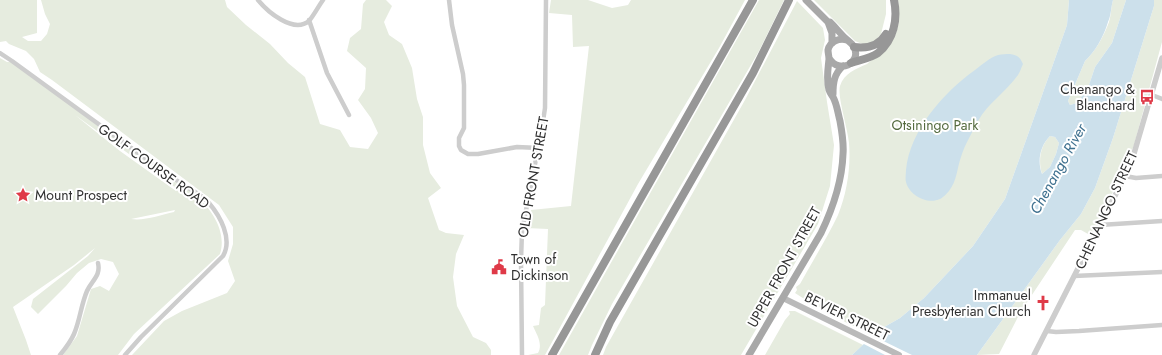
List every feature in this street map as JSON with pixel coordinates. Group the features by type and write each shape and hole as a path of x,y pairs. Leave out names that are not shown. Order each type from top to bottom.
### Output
{"highway":[{"path":"552,355 753,0"},
{"path":"595,355 610,322 753,73 789,0"},
{"path":"784,10 792,0"},
{"path":"854,47 871,47 879,43 886,35 891,13 889,0"},
{"path":"851,63 878,53 891,36 895,22 896,8 894,0"}],"main road":[{"path":"808,2 847,40 852,43 854,47 855,56 851,63 847,65 835,65 829,58"},
{"name":"UPPER FRONT STREET","path":"828,22 832,33 832,43 828,50 829,58 827,81 830,94 833,97"},
{"path":"832,43 839,39 847,40"},
{"name":"UPPER FRONT STREET","path":"750,355 821,233 838,192 842,171 843,141 833,97 833,86 834,78 843,66"},
{"name":"BEVIER STREET","path":"783,298 899,355"}],"street":[{"path":"258,0 276,17 293,24 302,24 310,20 323,0"},
{"path":"449,0 452,25 464,85 464,128 459,138 459,146 461,150 468,154 478,154 517,147 539,148"},
{"name":"OLD FRONT STREET","path":"522,355 522,231 539,148 545,108 546,0"},
{"path":"310,20 326,73 349,115"},
{"name":"GOLF COURSE ROAD","path":"0,53 168,175 203,198 208,202 222,222 226,235 225,253 223,256 125,355"},
{"name":"CHENANGO STREET","path":"1034,355 1125,176 1133,157 1162,58"},
{"path":"1152,95 1162,98"},
{"path":"1125,176 1136,178 1162,176"},
{"path":"1100,225 1162,221"},
{"path":"60,355 74,336 83,302 98,273 98,263"},
{"path":"1074,276 1162,272"},
{"path":"1047,331 1162,326"}],"green space":[{"path":"0,0 37,0 37,33 22,37 28,41 41,41 47,34 50,24 41,0 225,0 227,7 305,77 320,124 340,130 350,147 368,149 378,133 371,118 358,100 365,89 366,68 347,51 350,38 361,29 363,4 366,0 386,0 392,6 384,22 389,35 402,44 412,68 417,99 423,117 423,145 430,173 441,188 428,198 439,230 446,233 464,235 456,254 453,277 457,306 473,337 486,343 491,350 491,355 132,355 164,321 182,311 227,293 235,281 228,261 233,244 233,227 219,205 40,72 34,59 26,51 9,44 6,41 0,42"},
{"path":"551,0 588,0 612,8 628,5 631,0 745,0 719,48 638,184 545,355 528,355 538,353 540,346 533,326 539,325 541,308 545,305 548,229 526,228 531,210 571,206 589,46 573,47 572,15 549,13"},
{"path":"759,0 784,0 759,51 612,304 588,355 559,355"},
{"path":"814,0 886,0 886,14 881,34 874,43 865,45 855,41"},
{"name":"Otsiningo Park","path":"898,0 1069,0 1067,25 1005,199 973,246 924,298 900,318 879,330 874,335 847,323 831,314 831,312 812,304 795,293 797,290 796,287 800,284 838,215 846,189 849,171 849,143 839,91 840,86 847,75 867,64 892,41 897,32 899,21"},
{"path":"1113,0 1126,0 1112,43 1095,67 1088,88 1077,103 1070,105 1068,101 1085,61 1096,48 1110,20"},
{"path":"1154,0 1162,0 1162,42 1134,145 1093,233 1088,234 1081,230 1075,230 1020,313 999,354 977,355 1060,240 1081,214 1095,188 1113,138 1154,6"},
{"path":"797,1 823,28 825,40 821,58 834,145 830,186 818,224 741,355 603,355 606,347 745,100"},
{"path":"0,58 7,62 13,62 169,178 192,193 207,207 212,214 220,229 222,246 220,254 134,334 118,355 63,355 77,336 91,289 100,286 109,291 119,274 113,262 101,259 89,263 77,273 38,314 31,307 33,299 88,256 95,248 74,265 13,307 31,355 0,355","holes":["75,115 176,188 176,191 120,151","175,210 174,212 152,217 131,219"]},
{"path":"1050,136 1055,137 1059,143 1050,167 1042,174 1040,159 1042,149"},
{"path":"789,311 795,311 863,345 852,355 765,355 790,314"}],"water":[{"name":"Chenango River","path":"1069,0 1113,0 1110,17 1104,33 1096,48 1085,61 1068,101 1070,105 1077,103 1088,88 1095,67 1112,43 1126,0 1154,0 1154,6 1113,138 1095,188 1081,214 1060,240 977,355 852,355 879,330 900,318 924,298 973,246 1005,199 1067,25","holes":["1050,136 1055,137 1059,143 1056,154 1050,167 1042,174 1040,169 1040,154 1044,144"]},
{"path":"1010,54 1018,57 1022,62 1023,64 1020,71 978,121 963,152 952,187 942,198 935,201 919,198 908,187 906,181 906,170 909,155 921,127 930,113 963,79 986,61 998,55"}],"pier":[{"path":"871,335 912,355 885,355 862,343"}],"place":[{"name":"Chenango & Blanchard","path":"1147,97"},
{"name":"Mount Prospect","path":"23,195"},
{"name":"Town of Dickinson","path":"499,267"},
{"name":"Immanuel Presbyterian Church","path":"1043,303"}]}
